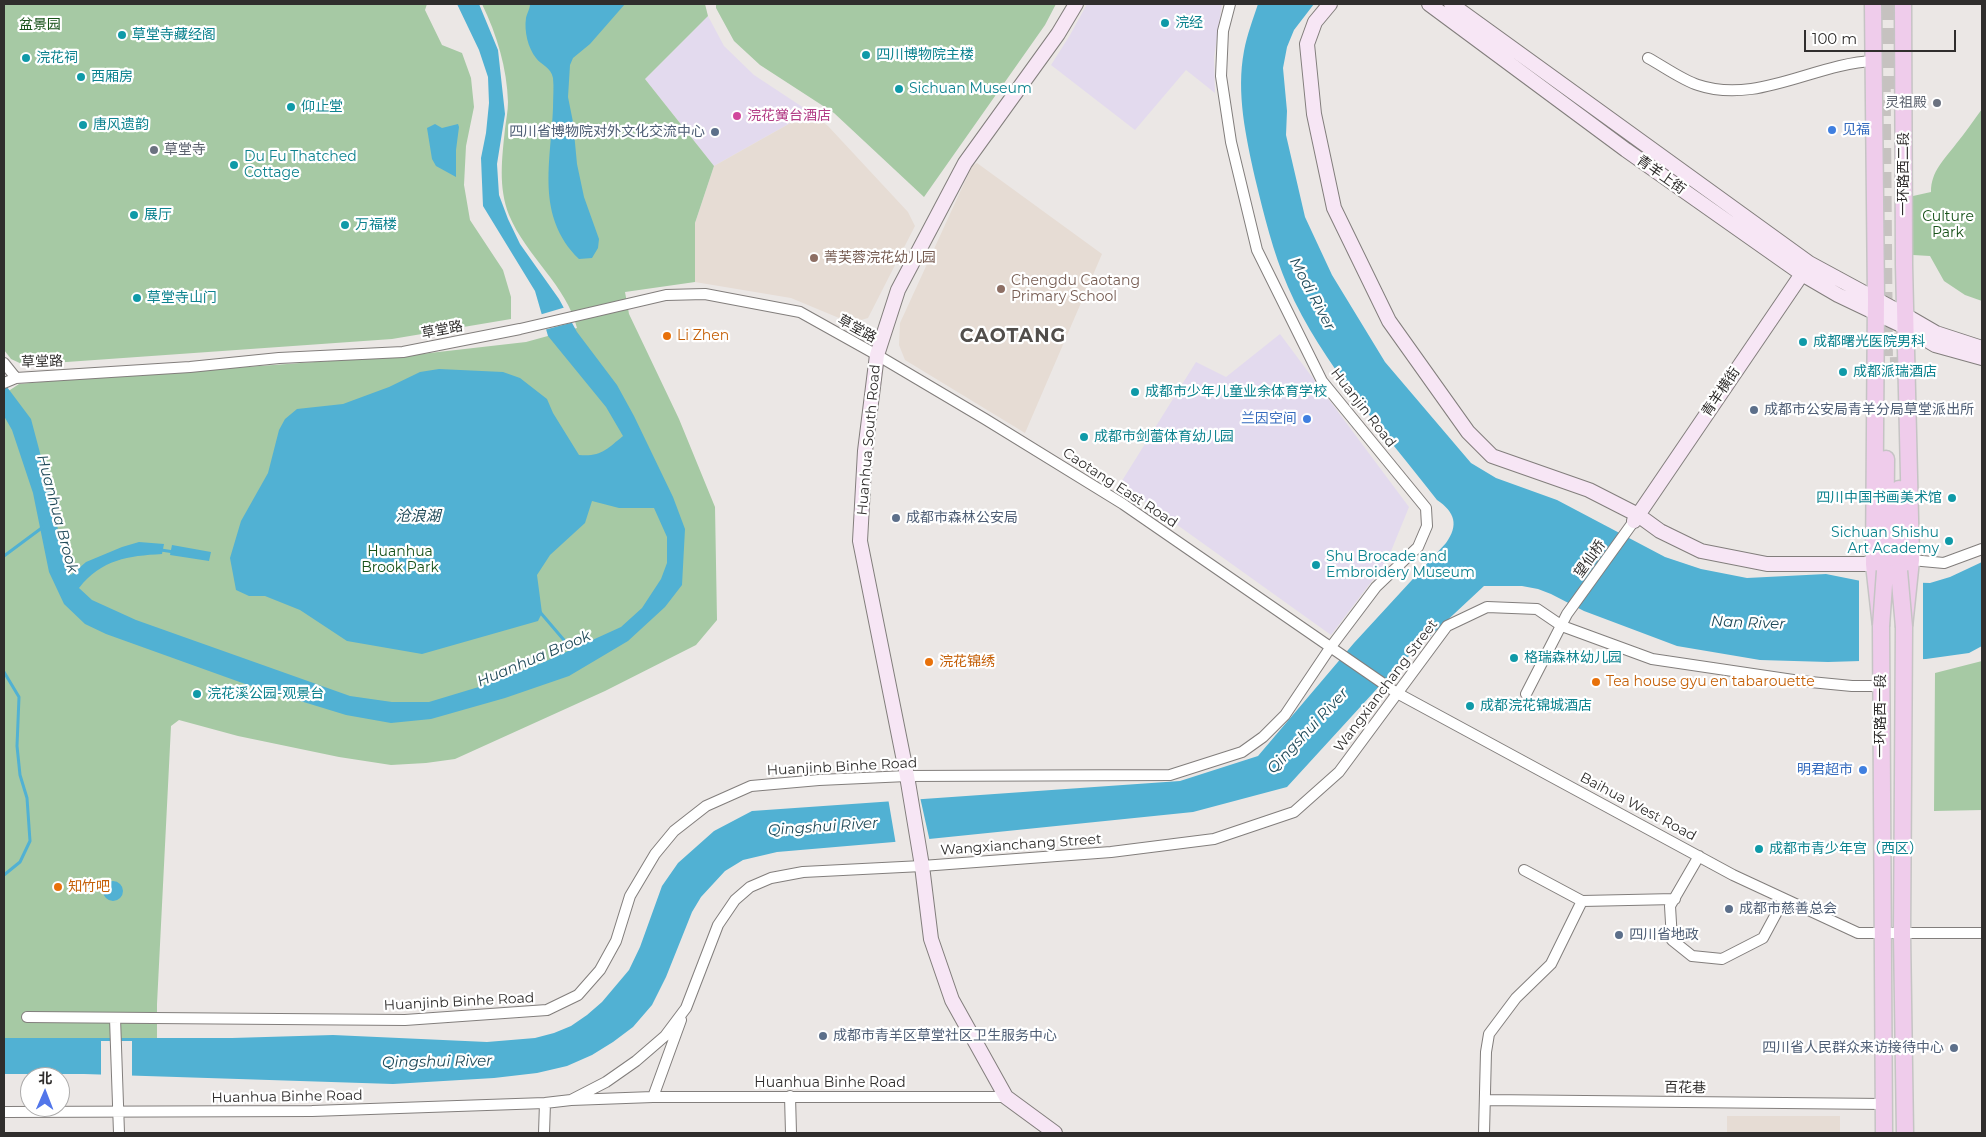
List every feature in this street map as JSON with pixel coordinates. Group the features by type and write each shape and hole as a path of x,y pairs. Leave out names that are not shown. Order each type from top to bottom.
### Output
{"main road":[{"name":"一环路西二段","path":"1874,4 1875,306"},
{"name":"一环路西二段","path":"1902,4 1905,321"},
{"path":"1875,306 1892,568"},
{"path":"1892,568 1905,321"},
{"path":"1892,364 1892,568"},
{"name":"一环路西一段","path":"1884,1133 1881,626 1892,568"},
{"name":"一环路西一段","path":"1892,568 1904,627 1902,934 1905,1133"}],"street":[{"name":"Huanhua South Road","path":"1006,1097 952,1000 931,939 922,866 907,776 860,541 865,451 877,355 898,290 965,163 1058,34 1076,4"},
{"name":"Huanjin Road","path":"1230,4 1223,31 1221,76 1231,142 1257,250 1322,382 1426,508 1427,526 1418,547 1376,587 1330,648"},
{"path":"1330,4 1315,22 1306,44 1314,114 1334,208 1389,321 1468,432 1492,456 1589,490 1660,532 1701,551 1767,564 1892,568 1944,563 1982,549"},
{"name":"青羊上街","path":"1430,4 1626,150 1805,268 1905,321"},
{"name":"青羊上街","path":"1450,4 1805,268"},
{"path":"1648,58 1698,85 1738,92 1778,83 1815,71 1858,62 1874,61"},
{"name":"青羊横街","path":"1636,518 1805,268"},
{"name":"草堂路","path":"4,363 9,381 279,358 403,352 533,326 666,295 704,294 800,312 877,355"},
{"path":"1905,321 1936,334 1982,348"},
{"path":"1905,321 1935,345 1982,358"},
{"name":"Caotang East Road","path":"877,355 1123,504 1386,686"},
{"name":"望仙桥","path":"1526,694 1567,614 1636,518"},
{"name":"Wangxianchang Street","path":"922,866 1111,852 1214,839 1294,812 1339,772 1447,626 1488,607 1537,610 1562,626 1652,659 1800,681 1852,686 1881,686"},
{"name":"Huanjinb Binhe Road","path":"27,1018 405,1020 547,1010 578,994 600,970 616,941 630,896 655,854 674,831 706,806 751,786 819,780 907,776 1170,774 1242,752 1263,737 1285,715 1330,648"},
{"name":"Baihua West Road","path":"1386,686 1733,875 1858,933 1982,933"},
{"path":"1699,856 1670,906 1672,940 1692,956 1722,959 1763,938 1784,899"},
{"name":"Huanhua Binhe Road","path":"654,1097 718,925 734,900 750,887 771,878 803,872 922,866"},
{"path":"1524,870 1582,900 1674,899"},
{"path":"1484,1133 1486,1052 1489,1034 1516,998 1551,964 1582,900"},
{"name":"Huanhua Binhe Road","path":"570,1100 606,1082 636,1061 665,1036 686,1008"},
{"path":"114,1018 119,1133"},
{"path":"790,1096 791,1133"},
{"name":"Huanhua Binhe Road","path":"4,1112 312,1111 545,1103 570,1100 654,1097 1006,1097"},
{"path":"1006,1097 1055,1133"},
{"name":"百花巷","path":"1485,1100 1884,1104"},
{"path":"544,1133 545,1103"}],"shaded area":[{"path":"1087,4 1222,4 1214,58 1215,93 1186,70 1135,130 1051,65"},
{"path":"708,16 724,46 754,75 810,112 714,166 645,79"},
{"path":"810,112 828,126 908,212 915,226 868,318 851,323 791,298 695,282 695,223 714,166"},
{"name":"Chengdu Caotang Primary School","path":"977,163 1102,254 1025,433 905,360 899,345 900,323 972,166"},
{"path":"1280,334 1409,507 1387,561 1331,635 1120,484 1196,362 1226,377"},
{"path":"1727,1116 1840,1116 1840,1133 1727,1133"}],"green space":[{"name":"Du Fu Thatched Cottage","path":"4,4 427,4 425,10 442,45 462,53 471,78 474,107 466,146 464,185 470,220 503,270 511,297 511,319 392,339 24,365 11,359 4,350"},
{"name":"Huanhua Brook Park","path":"482,4 705,4 708,16 645,79 714,166 695,223 695,282 625,292 629,314 679,419 715,507 717,620 696,645 605,691 455,759 391,765 339,757 238,736 179,720 171,726 157,1004 157,1038 4,1038 4,394 19,384 412,355 526,342 577,328 565,298 525,244 509,215 502,183 508,105 506,77 500,52"},
{"name":"Sichuan Museum","path":"716,4 1056,4 1045,25 924,197 834,113 760,65 734,41 716,8"},
{"name":"Culture Park","path":"1982,109 1982,301 1965,295 1944,281 1930,256 1913,255 1913,196 1931,192 1933,178 1939,166"},
{"path":"1982,661 1982,810 1934,811 1935,673"}],"water":[{"name":"沧浪湖","path":"457,4 479,4 498,50 505,114 497,164 499,195 508,219 520,244 559,299 577,332 617,385 673,497 685,529 682,585 665,607 628,641 569,676 505,698 431,719 391,723 346,715 248,685 106,634 85,624 64,604 49,572 33,493 12,430 4,416 4,383 31,419 48,483 66,567 71,575 86,562 122,547 139,542 164,544 162,554 138,556 116,561 106,565 88,578 79,588 92,600 136,620 350,696 392,702 429,702 482,686 544,662 621,627 642,608 661,579 667,563 667,537 654,508 619,508 592,501 585,523 550,555 537,575 542,613 538,621 422,654 347,641 300,610 265,596 249,596 236,590 230,558 241,521 268,473 279,430 285,419 297,409 343,404 389,387 420,372 439,369 503,372 520,378 547,399 553,413 579,455 593,455 603,451 623,436 606,407 548,336 535,291 483,206 481,158 489,103 488,77 479,50"},
{"path":"530,4 625,4 590,44 573,58 570,65 568,97 573,122 577,164 584,197 599,239 598,248 592,258 579,259 565,242 556,225 551,207 549,168 553,78 548,69 533,54 529,44 526,34 526,18"},
{"path":"1258,4 1314,4 1294,30 1287,47 1283,68 1287,111 1286,135 1305,217 1332,275 1385,362 1471,463 1496,478 1557,500 1665,557 1701,569 1747,578 1826,574 1861,581 1930,583 1950,577 1982,562 1982,646 1969,653 1926,659 1828,662 1760,660 1677,646 1584,611 1538,589 1522,586 1484,586 1395,669 1287,787 1193,812 929,839 777,852 743,860 725,871 701,897 692,912 666,977 652,1005 633,1027 613,1042 592,1055 567,1066 537,1073 494,1078 393,1084 70,1074 70,1067 20,1067 20,1074 4,1074 4,1038 232,1038 333,1035 487,1042 535,1038 571,1026 602,1002 629,970 640,947 662,886 678,863 714,831 752,811 1180,781 1258,756 1354,643 1446,543 1454,525 1448,509 1437,500 1376,424 1336,370 1318,343 1288,287 1269,233 1245,131 1241,83 1248,33"},
{"path":"435,124 442,128 458,124 456,177 436,166 432,159 427,128"},
{"path":"172,545 211,552 209,561 170,555"},
{"path":"113,881 120,884 123,891 120,898 113,901 106,898 103,891 106,884"}],"pier":[{"path":"566,307 574,322 544,330 539,315"},
{"path":"1859,578 1923,580 1923,661 1859,663"},
{"path":"920,797 930,842 896,845 888,798"},
{"path":"101,1041 132,1041 132,1078 101,1077"}],"waterway":[{"path":"4,556 43,527"},
{"path":"161,550 174,552"},
{"name":"Huanhua Brook","path":"540,612 575,653"},
{"path":"4,672 19,697 17,746 20,775 27,798 30,841 20,862 4,875"}],"tunnel":[{"path":"1882,4 1885,364"},
{"path":"1895,4 1895,89"},
{"path":"1897,309 1898,364"}],"place":[{"name":"浣经","path":"1165,23"},
{"name":"草堂寺藏经阁","path":"122,35"},
{"name":"四川博物院主楼","path":"866,55"},
{"name":"浣花祠","path":"26,58"},
{"name":"西厢房","path":"81,77"},
{"name":"Sichuan Museum","path":"899,89"},
{"name":"灵祖殿","path":"1937,103"},
{"name":"仰止堂","path":"291,107"},
{"name":"浣花黉台酒店","path":"737,116"},
{"name":"唐风遗韵","path":"83,125"},
{"name":"见福","path":"1832,130"},
{"name":"四川省博物院对外文化交流中心","path":"715,132"},
{"name":"草堂寺","path":"154,150"},
{"name":"Du Fu Thatched Cottage","path":"234,165"},
{"name":"展厅","path":"134,215"},
{"name":"万福楼","path":"345,225"},
{"name":"菁芙蓉浣花幼儿园","path":"814,258"},
{"name":"Chengdu Caotang Primary School","path":"1001,289"},
{"name":"草堂寺山门","path":"137,298"},
{"name":"Li Zhen","path":"667,336"},
{"name":"成都曙光医院男科","path":"1803,342"},
{"name":"成都派瑞酒店","path":"1843,372"},
{"name":"成都市少年儿童业余体育学校","path":"1135,392"},
{"name":"成都市公安局青羊分局草堂派出所","path":"1754,410"},
{"name":"兰因空间","path":"1307,419"},
{"name":"成都市剑蕾体育幼儿园","path":"1084,437"},
{"name":"四川中国书画美术馆","path":"1952,498"},
{"name":"成都市森林公安局","path":"896,518"},
{"name":"Sichuan Shishu Art Academy","path":"1949,541"},
{"name":"Shu Brocade and Embroidery Museum","path":"1316,565"},
{"name":"格瑞森林幼儿园","path":"1514,658"},
{"name":"浣花锦绣","path":"929,662"},
{"name":"Tea house gyu en tabarouette","path":"1596,682"},
{"name":"浣花溪公园-观景台","path":"197,694"},
{"name":"成都浣花锦城酒店","path":"1470,706"},
{"name":"明君超市","path":"1863,770"},
{"name":"成都市青少年宫（西区）","path":"1759,849"},
{"name":"知竹吧","path":"58,887"},
{"name":"成都市慈善总会","path":"1729,909"},
{"name":"四川省地政","path":"1619,935"},
{"name":"成都市青羊区草堂社区卫生服务中心","path":"823,1036"},
{"name":"四川省人民群众来访接待中心","path":"1954,1048"}],"district":[{"name":"CAOTANG","path":"1013,336"}],"park label":[{"name":"盆景园","path":"40,25"}],"water label":[{"name":"Modi River","path":"1312,294"},
{"name":"Nan River","path":"1748,623"},
{"name":"Qingshui River","path":"1308,731"},
{"name":"Qingshui River","path":"823,827"},
{"name":"Qingshui River","path":"437,1062"}]}
